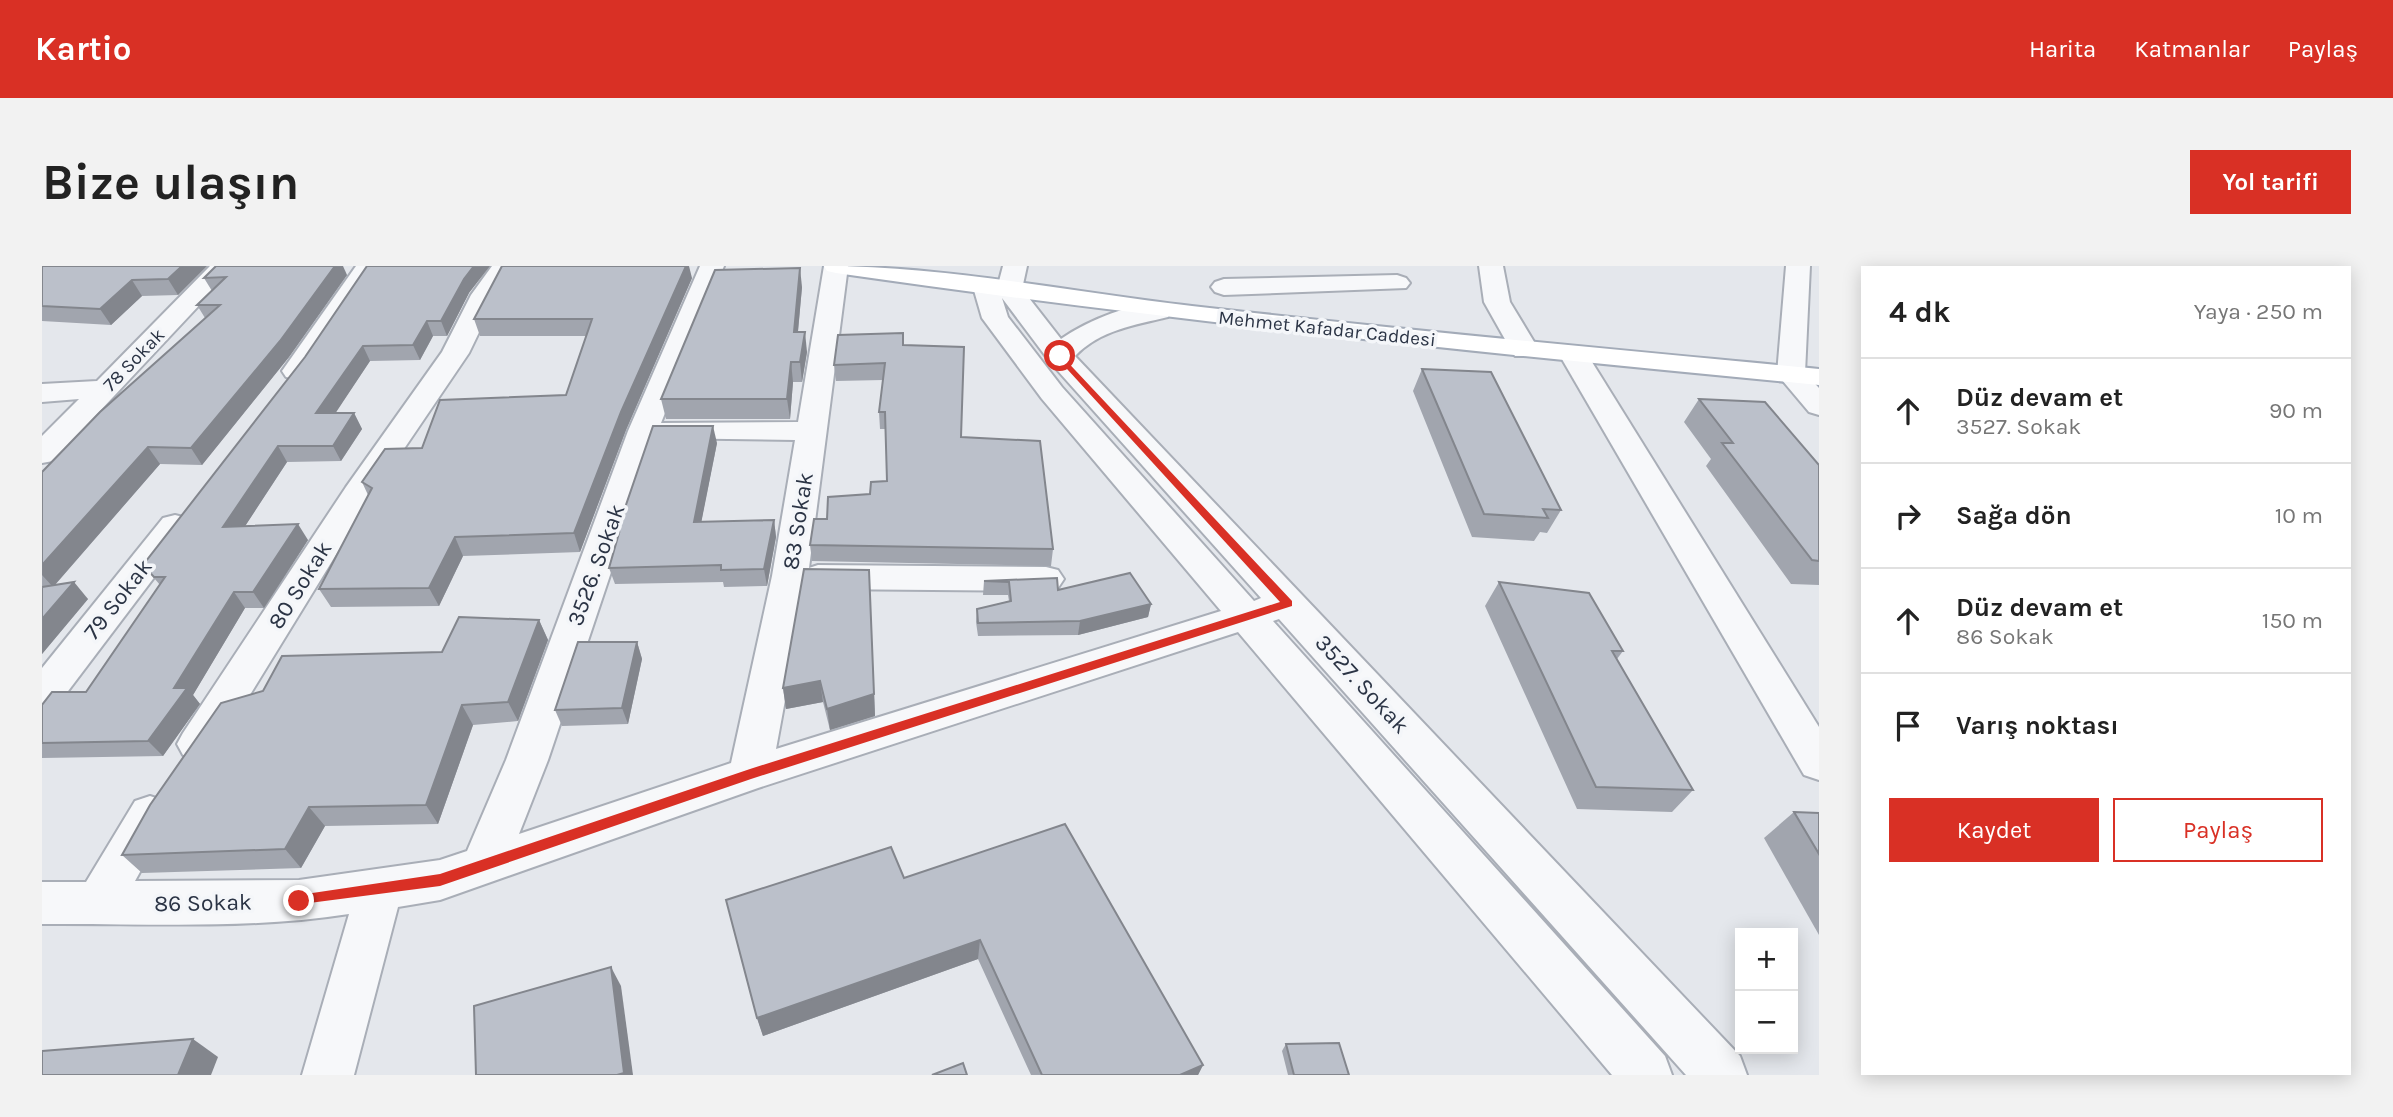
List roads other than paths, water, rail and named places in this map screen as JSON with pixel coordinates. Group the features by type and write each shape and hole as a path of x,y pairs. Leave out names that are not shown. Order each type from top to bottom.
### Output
{"main road":[{"name":"Mehmet Kafadar Caddesi","path":"836,266 1003,281 1159,310 1242,320 1805,376"}],"street":[{"name":"78 Sokak","path":"42,454 224,266"},
{"path":"275,398 368,266"},
{"name":"80 Sokak","path":"97,905 175,777 229,698 357,494 455,353 484,295 504,266"},
{"name":"3526. Sokak","path":"484,865 515,792 643,430 712,266"},
{"name":"83 Sokak","path":"750,774 790,576 836,266"},
{"path":"1491,266 1497,302 1525,350"},
{"path":"1798,266 1805,376 1819,406"},
{"path":"1218,276 1396,283"},
{"path":"1218,276 1242,320"},
{"name":"3527. Sokak","path":"1003,281 1060,356 1721,1075"},
{"name":"3527. Sokak","path":"1003,281 995,318 1014,346 1244,617 1646,1075"},
{"path":"1060,356 1071,343 1089,333 1159,310"},
{"path":"1573,355 1819,763"},
{"path":"42,393 106,389"},
{"path":"643,430 812,431"},
{"name":"79 Sokak","path":"42,696 190,507"},
{"path":"790,576 1046,579"},
{"name":"86 Sokak","path":"42,903 97,905 299,901 440,880 750,774 1288,603"},
{"path":"328,1075 380,888"}]}
